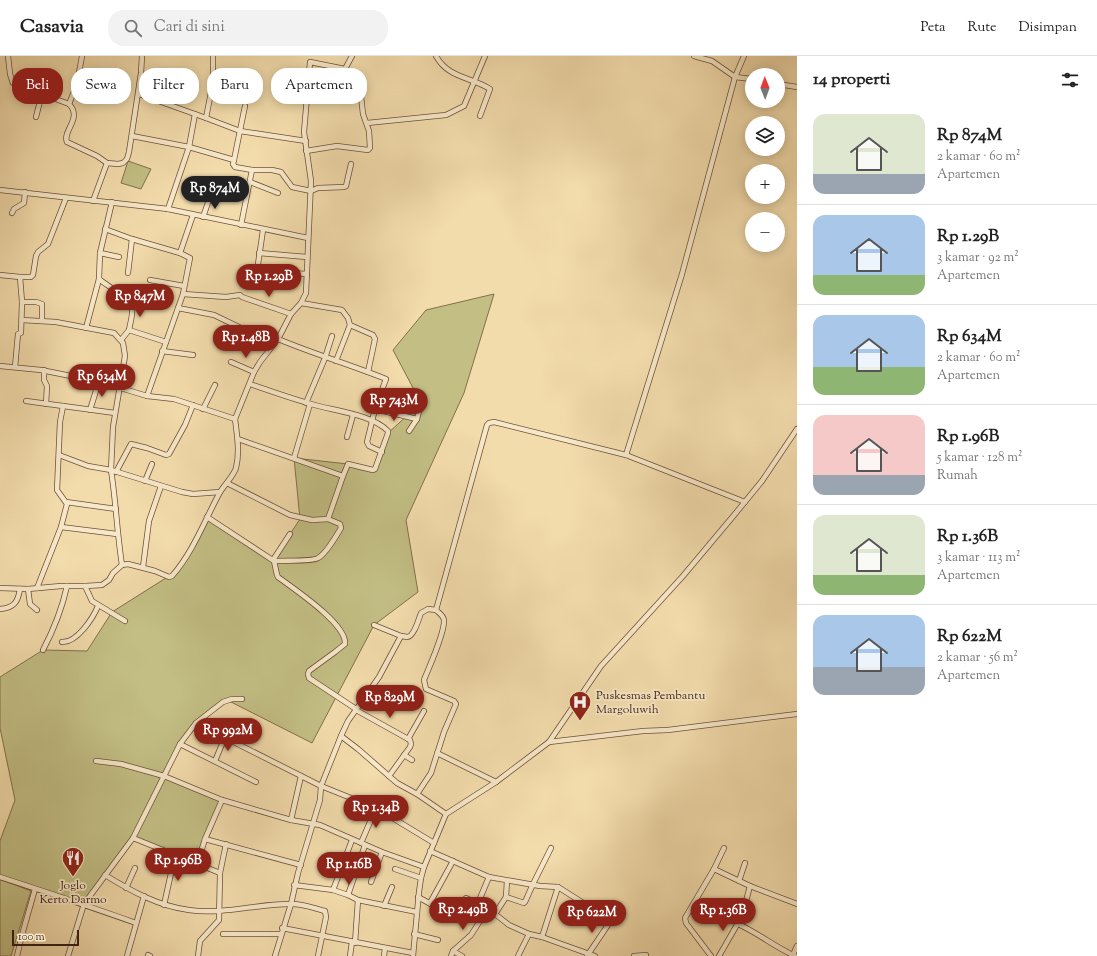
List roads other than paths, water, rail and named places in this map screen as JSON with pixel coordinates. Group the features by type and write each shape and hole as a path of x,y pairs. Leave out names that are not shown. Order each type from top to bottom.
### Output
{"street":[{"path":"8,56 12,80"},
{"path":"69,104 77,84 82,56"},
{"path":"63,102 69,104 74,109 66,141 97,156 107,163 121,164 125,162 128,156 132,136 142,56"},
{"path":"206,118 213,82 213,56"},
{"path":"0,588 28,589 102,584 109,580 113,573 122,565 128,564 143,567 169,577 172,576 192,550 220,492 235,470 238,439 235,419 254,372 278,338 291,314 301,303 306,293 311,191 310,168 304,132 310,62 309,56"},
{"path":"346,68 352,56"},
{"path":"436,56 440,63 448,70 490,89 480,116"},
{"path":"367,123 446,115 464,106 485,56"},
{"path":"694,56 712,61 735,76 745,78"},
{"path":"626,455 682,274 735,76 744,56"},
{"path":"310,62 340,68"},
{"path":"785,85 797,87"},
{"path":"138,94 240,130 306,141"},
{"path":"36,117 39,104"},
{"path":"306,151 337,146 369,150 369,131 363,114 362,104"},
{"path":"245,106 233,164 235,167 281,172 292,187 311,191 318,188 346,186 351,164"},
{"path":"168,210 189,147 196,114"},
{"path":"132,136 189,147 234,160"},
{"path":"93,200 107,163"},
{"path":"241,225 252,170"},
{"path":"250,182 278,193"},
{"path":"0,190 112,202 168,210 308,238"},
{"path":"12,213 14,209 24,203 25,192"},
{"path":"0,275 31,277 33,275 36,256 38,252 48,244 66,198"},
{"path":"204,217 210,198"},
{"path":"86,328 99,279 100,253 112,202"},
{"path":"180,253 193,215"},
{"path":"105,229 132,239 180,253 190,258 183,294 147,396"},
{"path":"263,230 256,270 307,274"},
{"path":"128,273 132,239"},
{"path":"100,253 119,257"},
{"path":"259,253 307,257"},
{"path":"16,367 18,334 22,333 20,277"},
{"path":"99,279 132,306 133,310 129,330 122,340"},
{"path":"150,280 184,286"},
{"path":"183,294 226,297 240,295 291,314"},
{"path":"22,302 36,302 42,304 42,321"},
{"path":"301,303 342,310 348,318 350,325 336,361"},
{"path":"178,308 214,315 274,344"},
{"path":"22,320 56,322 114,333 122,340 125,356 113,427 113,471 116,498 117,534 122,565"},
{"path":"350,325 375,337 368,372"},
{"path":"129,330 166,342"},
{"path":"294,458 308,403 332,336"},
{"path":"278,338 325,358 386,379 371,420 368,444 382,452"},
{"path":"162,351 193,355"},
{"path":"231,362 254,372"},
{"path":"0,366 44,370 99,381 147,396 174,400 235,419"},
{"path":"44,370 44,380 47,386 46,404"},
{"path":"90,410 99,381"},
{"path":"250,384 308,403 371,420 388,431 382,452 374,470 348,464 328,520"},
{"path":"203,409 215,385"},
{"path":"26,401 115,413"},
{"path":"410,431 417,419 422,403"},
{"path":"37,588 61,527 66,507 66,502 57,490 60,422 63,406"},
{"path":"113,471 131,444 166,455 169,454 185,425 192,406"},
{"path":"375,409 417,419"},
{"path":"347,437 353,415"},
{"path":"436,610 489,423 494,422 626,455 745,502"},
{"path":"282,928 385,948 399,953 413,955 421,878 430,851 446,814 496,782 549,742 601,666 683,576 745,502 762,481 797,429"},
{"path":"238,439 343,476"},
{"path":"59,455 88,466 113,471 182,492 193,494 220,492"},
{"path":"145,481 152,464"},
{"path":"208,517 274,560 313,560 320,557 341,528 340,524 328,520 312,520 290,515 227,483"},
{"path":"143,567 149,521 161,486"},
{"path":"66,502 116,509"},
{"path":"61,527 117,534"},
{"path":"290,534 274,560 278,577 327,614 344,636 344,644 310,671 308,674 309,678 356,709 410,740 411,744 389,776"},
{"path":"43,650 62,609 67,586"},
{"path":"85,586 92,601 125,621"},
{"path":"0,609 6,609 17,601 20,589"},
{"path":"28,589 30,604 37,610"},
{"path":"62,642 73,640 92,619 98,606"},
{"path":"374,625 401,636 408,637 414,632 421,612 436,610 442,616 443,626 424,680 424,685 426,689 454,701 456,704 444,732 431,773 417,794"},
{"path":"275,956 294,885 314,824 320,800 320,786 345,726 379,677 401,636"},
{"path":"74,956 68,955 84,904 133,838 180,744 196,722 223,702 232,699 242,699"},
{"path":"408,739 424,711"},
{"path":"549,742 643,731 668,730 797,714"},
{"path":"196,722 320,786 376,808 434,843"},
{"path":"341,736 397,783 417,794 446,814"},
{"path":"215,761 225,737"},
{"path":"180,744 256,782"},
{"path":"437,753 496,782"},
{"path":"404,755 412,760"},
{"path":"96,761 121,764 164,776 222,800 291,820 320,825 352,840 424,867"},
{"path":"291,820 301,776"},
{"path":"197,865 205,839 222,800"},
{"path":"348,894 363,844 376,808"},
{"path":"133,838 220,873"},
{"path":"205,839 301,865"},
{"path":"333,890 352,840"},
{"path":"198,956 200,941 219,920 220,873 226,844"},
{"path":"506,897 524,903 551,848"},
{"path":"711,956 684,921 714,869 724,848"},
{"path":"430,851 488,877 558,887 610,920 587,955"},
{"path":"371,882 382,852"},
{"path":"164,905 174,855"},
{"path":"430,902 453,861"},
{"path":"739,881 745,863"},
{"path":"126,888 135,868"},
{"path":"395,869 421,878"},
{"path":"714,869 750,886 797,904"},
{"path":"105,874 126,888 164,905 190,910 220,911 290,904 325,911 326,916 318,956"},
{"path":"0,876 136,923"},
{"path":"478,903 488,877"},
{"path":"495,914 506,897 508,881"},
{"path":"294,885 333,890 348,894 358,900 417,912"},
{"path":"719,956 744,911 750,886"},
{"path":"384,906 392,887"},
{"path":"542,937 558,887"},
{"path":"17,956 35,889"},
{"path":"127,956 144,896"},
{"path":"418,897 430,902 438,908"},
{"path":"462,902 466,898 478,903 509,925 529,934 542,937 587,955 595,956"},
{"path":"350,956 354,942 358,900"},
{"path":"452,954 471,934 487,910"},
{"path":"738,924 751,930 794,956 797,946"},
{"path":"223,934 281,934"},
{"path":"414,934 438,940"},
{"path":"518,956 529,934"},
{"path":"384,956 385,948"},
{"path":"452,954 462,956"},
{"path":"634,956 646,956"}],"place":[{"name":"Puskesmas Pembantu Margoluwih","path":"580,722"},
{"name":"Joglo Kerto Darmo","path":"73,878"}]}
